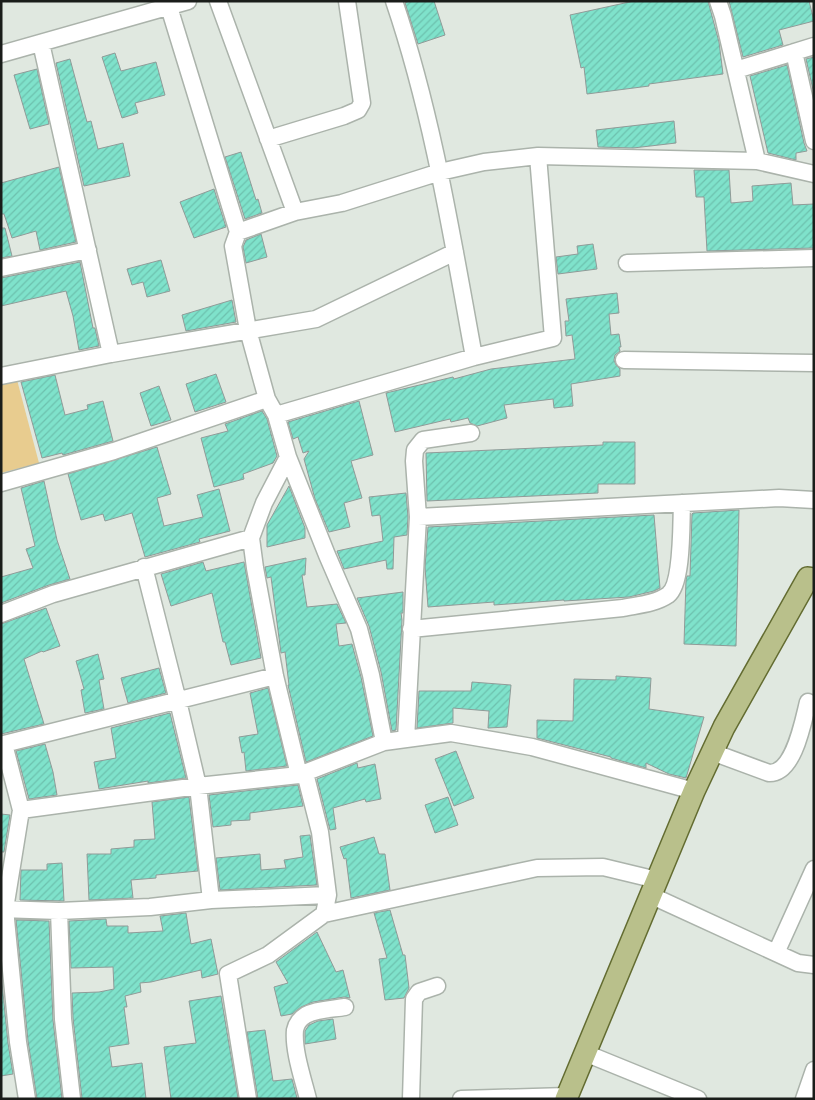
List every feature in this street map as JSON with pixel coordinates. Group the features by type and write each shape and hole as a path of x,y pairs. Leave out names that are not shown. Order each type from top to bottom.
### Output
{"main road":[{"path":"567,1098 694,791 712,752 724,727 812,574"}],"street":[{"path":"1,54 188,1"},
{"path":"218,1 295,212"},
{"path":"268,139 358,110 362,103 347,1"},
{"path":"394,1 409,47 440,172 474,356"},
{"path":"718,1 757,162"},
{"path":"169,7 238,232 233,246 248,330 267,399 276,415 288,457 359,629 372,675 384,742"},
{"path":"41,43 111,354"},
{"path":"736,70 814,46"},
{"path":"794,52 814,141"},
{"path":"238,232 295,212 342,203 440,172 484,162 538,156 757,162 814,174"},
{"path":"276,415 474,356 553,338 538,156"},
{"path":"1,268 88,250"},
{"path":"1,376 111,354 316,319 455,252"},
{"path":"627,263 814,258"},
{"path":"624,360 814,363"},
{"path":"1,483 114,451 267,399"},
{"path":"406,739 418,517 414,461 416,450 423,440 471,433"},
{"path":"288,457 264,503 251,538 275,676 320,832 328,895 324,914"},
{"path":"418,517 779,498 814,500"},
{"path":"411,629 622,608 656,601 669,594 676,585 682,503"},
{"path":"1,614 53,594 251,538"},
{"path":"144,567 198,786 211,900"},
{"path":"27,1099 18,1042 3,909 21,810 4,744 275,676"},
{"path":"712,752 776,774 785,767 793,753 808,702"},
{"path":"21,810 302,774 384,742 450,733 532,747 694,791"},
{"path":"248,1099 228,974 268,955 324,914 537,868 603,867 654,887 776,953 806,964 814,976"},
{"path":"776,953 814,869"},
{"path":"3,909 59,911 150,907 211,900 328,895"},
{"path":"59,911 63,1019 72,1099"},
{"path":"412,1099 414,999 420,992 437,986"},
{"path":"308,1099 296,1046 295,1029 298,1021 306,1015 344,1007"},
{"path":"585,1053 698,1099"},
{"path":"804,1099 814,1070"},
{"path":"461,1099 567,1098"}],"shaded area":[{"path":"16,376 39,463 1,473 1,380"}],"building":[{"path":"409,1 434,1 445,35 418,44 405,3"},
{"path":"634,1 708,1 719,42 723,74 587,94 584,67 581,68 570,15"},
{"path":"729,1 809,1 814,21 779,30 783,45 743,57"},
{"path":"115,53 121,71 156,62 165,95 135,103 138,113 122,118 102,57"},
{"path":"814,57 814,94 806,59"},
{"path":"70,59 87,122 91,121 98,149 123,143 130,176 84,186 56,63"},
{"path":"787,65 807,151 796,153 796,160 768,153 750,76"},
{"path":"37,69 49,124 30,129 14,75"},
{"path":"674,121 676,143 633,148 598,147 596,130"},
{"path":"241,152 262,213 245,219 225,157"},
{"path":"59,167 76,242 40,250 36,231 12,238 4,214 1,214 1,183"},
{"path":"694,170 729,170 731,203 753,201 752,186 791,183 793,205 814,204 814,248 707,251 704,197 696,197"},
{"path":"214,189 226,227 194,238 180,202"},
{"path":"1,228 5,228 12,256 1,258"},
{"path":"261,234 267,257 246,263 243,247 246,240"},
{"path":"593,244 597,269 558,274 556,257 578,254 577,246"},
{"path":"161,260 170,291 147,297 143,282 132,285 127,269"},
{"path":"80,262 93,328 95,328 99,346 79,350 66,291 1,306 1,278"},
{"path":"617,293 619,313 609,314 611,335 619,334 621,347 619,347 620,351 615,355 614,360 620,369 620,376 571,384 573,406 554,408 553,399 504,405 507,418 477,426 470,423 468,418 451,422 450,419 395,432 386,393 453,377 454,379 491,369 575,359 572,335 566,336 565,321 569,321 566,299"},
{"path":"232,300 236,322 186,331 182,315"},
{"path":"216,374 226,402 195,412 186,384"},
{"path":"55,375 65,415 88,409 87,405 103,401 113,441 63,455 62,453 42,458 21,382"},
{"path":"159,386 171,420 151,426 140,393"},
{"path":"359,401 373,455 351,461 362,498 344,503 350,527 329,532 315,499 304,459 309,451 303,453 298,437 293,439 288,422"},
{"path":"262,411 267,419 277,456 273,463 243,474 244,479 214,487 201,438 228,431 225,424"},
{"path":"603,442 635,442 635,484 598,484 598,493 427,501 426,453 603,445"},
{"path":"157,447 171,494 157,498 164,526 203,517 197,495 219,489 230,531 199,539 200,542 145,557 132,513 105,521 103,514 81,520 68,474"},
{"path":"44,481 57,540 70,579 1,603 1,577 33,568 26,549 35,546 21,488"},
{"path":"289,486 305,528 305,538 267,547 267,525"},
{"path":"406,493 407,535 394,537 393,569 387,569 386,560 344,569 337,551 383,541 380,515 372,516 369,497"},
{"path":"739,510 736,646 684,644 686,580 687,576 690,576 692,514"},
{"path":"654,515 660,588 654,591 629,597 494,605 494,602 428,607 425,567 428,527"},
{"path":"306,558 305,575 302,575 307,607 337,604 346,623 336,624 339,646 352,644 373,736 306,762 288,685 285,652 281,653 271,577 267,578 265,567"},
{"path":"203,562 206,571 244,562 261,658 231,665 225,642 223,642 212,593 171,606 161,574"},
{"path":"403,592 396,730 392,731 381,672 369,626 357,598"},
{"path":"46,608 60,646 24,659 44,724 1,734 1,624"},
{"path":"98,654 104,679 99,680 104,709 85,713 81,690 84,689 76,661"},
{"path":"159,668 166,693 128,703 121,678"},
{"path":"616,676 651,678 649,709 704,717 686,778 669,774 646,763 646,768 537,738 537,720 573,721 574,679 616,680"},
{"path":"472,682 511,685 507,727 488,728 489,711 453,708 453,723 417,728 419,691 471,691"},
{"path":"268,688 287,766 246,771 244,752 242,753 239,737 258,734 250,693"},
{"path":"170,713 186,778 148,783 148,781 99,789 94,762 116,758 111,728"},
{"path":"45,744 57,795 29,799 16,751"},
{"path":"456,751 474,798 454,806 435,759"},
{"path":"357,763 358,768 375,764 381,799 366,802 365,799 333,808 336,829 330,830 317,779"},
{"path":"298,785 303,806 250,813 250,820 231,821 231,825 213,827 209,795"},
{"path":"189,797 198,871 156,875 156,878 131,880 133,898 89,900 87,854 111,854 111,849 134,847 134,840 155,839 152,802"},
{"path":"448,797 458,825 435,833 425,805"},
{"path":"1,814 10,815 4,852 1,852"},
{"path":"310,835 317,885 220,890 216,858 260,854 261,870 286,868 284,860 303,857 300,836"},
{"path":"374,837 379,854 385,854 390,890 351,898 346,858 344,859 340,847"},
{"path":"62,863 64,901 20,900 21,870 47,870 47,864"},
{"path":"390,910 403,955 405,955 409,988 404,998 385,1000 379,959 387,958 374,913"},
{"path":"186,913 191,944 211,939 218,974 202,978 201,970 140,983 141,992 125,996 127,1007 124,1007 129,1044 109,1047 112,1067 142,1063 146,1099 82,1099 72,993 99,992 114,989 113,967 71,968 69,921 106,919 107,926 128,926 128,933 163,931 160,916"},
{"path":"16,920 49,921 53,1020 62,1099 37,1099 28,1041"},
{"path":"317,932 336,972 343,970 350,998 344,997 313,1002 301,1007 292,1014 281,1016 274,987 288,983 276,962"},
{"path":"1,973 13,1074 1,1076"},
{"path":"221,996 238,1098 171,1099 164,1047 196,1043 189,1001"},
{"path":"333,1019 336,1039 305,1044 305,1031 309,1025 318,1021"},
{"path":"265,1030 273,1081 292,1079 297,1098 258,1099 247,1032"}]}
